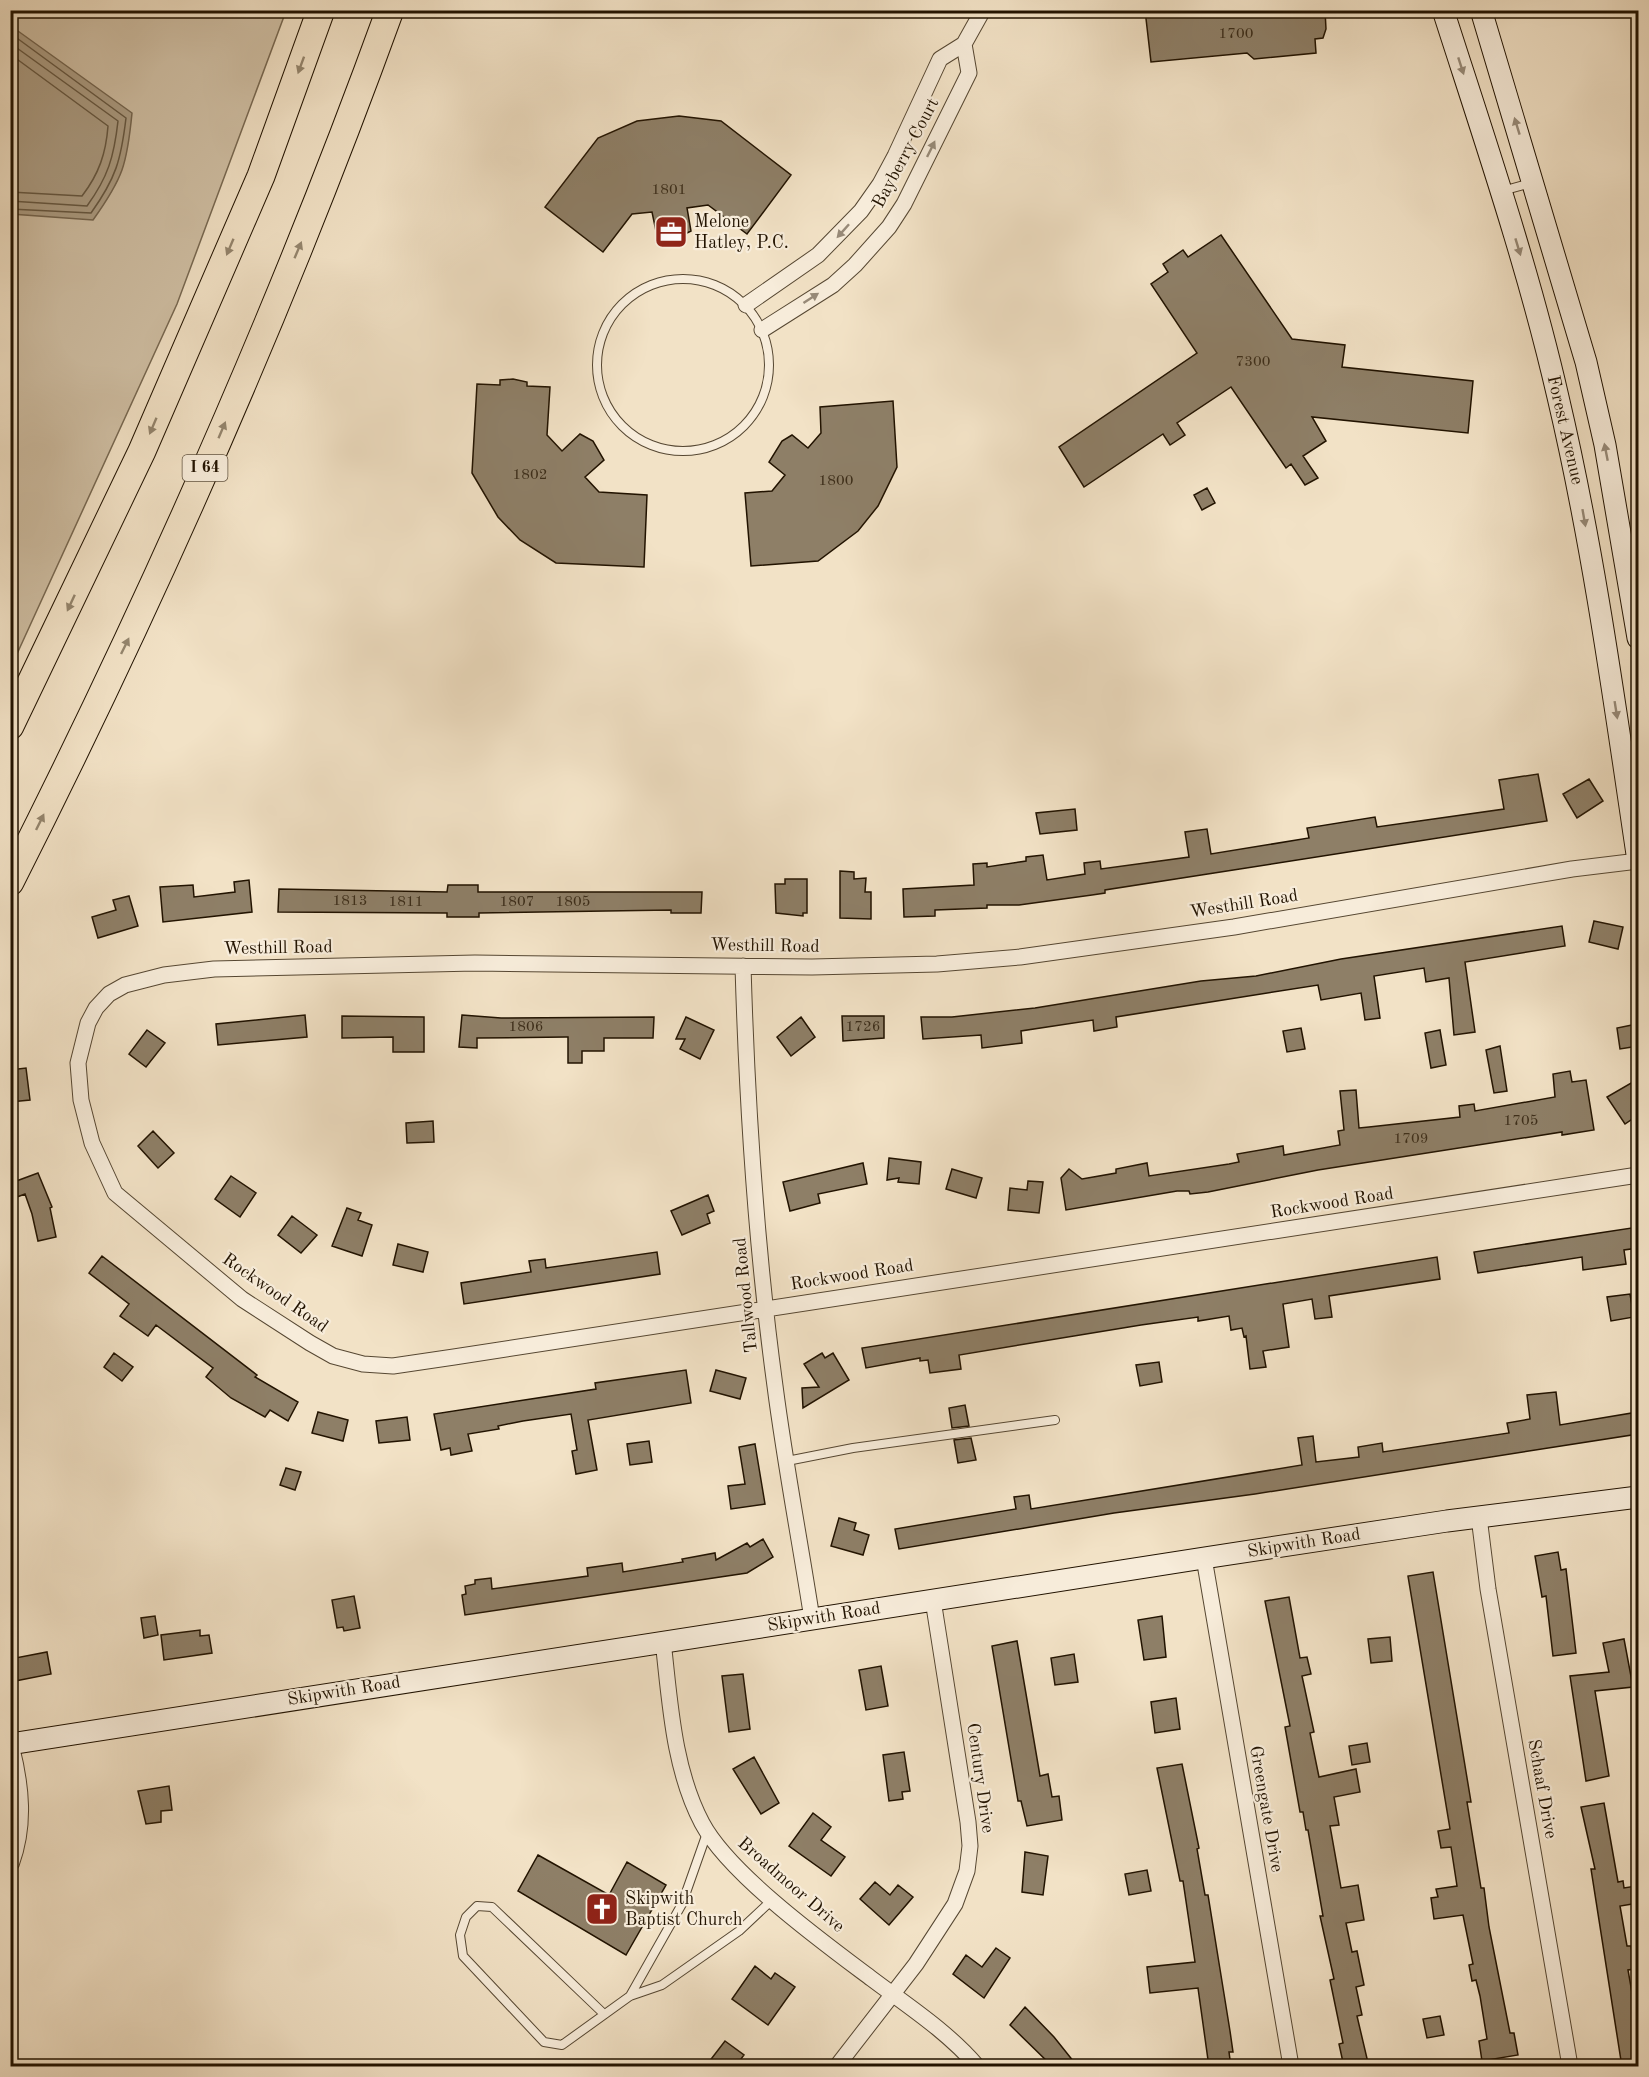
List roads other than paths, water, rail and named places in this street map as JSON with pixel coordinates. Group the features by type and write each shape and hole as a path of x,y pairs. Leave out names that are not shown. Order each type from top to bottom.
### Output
{"highway":[{"path":"10,726 142,451 261,176 321,10"},
{"name":"I 64","path":"10,882 165,563 299,247 390,10"},
{"path":"375,53 397,10"}],"main road":[{"name":"Forest Avenue","path":"1443,10 1547,351 1579,492 1638,861"},
{"name":"Forest Avenue","path":"1481,10 1586,362 1609,467 1638,638"},
{"name":"Skipwith Road","path":"10,1746 663,1641 1204,1558 1479,1517 1638,1497"}],"street":[{"name":"Bayberry Court","path":"746,306 818,255 861,211 890,165 940,59 964,44 983,10"},
{"name":"Bayberry Court","path":"762,330 833,285 855,265 889,227 904,204 969,73 964,44"},
{"name":"Westhill Road","path":"121,1199 105,1176 92,1143 81,1100 78,1063 81,1042 96,1008 125,985 164,975 214,969 475,963 812,967 937,964 1020,957 1234,927 1572,869 1638,861"},
{"name":"Tallwood Road","path":"743,966 745,1047 766,1308 812,1619"},
{"name":"Rockwood Road","path":"121,1199 242,1299 310,1343 333,1356 363,1364 393,1365 454,1358 1638,1175"},
{"name":"Schaaf Drive","path":"1479,1517 1488,1589 1570,2067"},
{"name":"Greengate Drive","path":"1204,1558 1291,2067"},
{"name":"Century Drive","path":"837,2067 932,1940 955,1904 963,1884 970,1846 962,1777 933,1600"},
{"name":"Broadmoor Drive","path":"663,1641 671,1712 682,1770 692,1799 708,1832 737,1866 774,1899 936,2027 977,2067"},
{"path":"10,1746 20,1807 18,1838 10,1863"}],"lane":[{"path":"1500,191 1534,182"},
{"path":"670,279 703,281 726,290 746,306 762,330 769,360 765,393 748,422 722,442 690,451 658,447 629,432 608,407 598,376 600,344 614,314 639,291 670,279"},
{"path":"787,1461 853,1448 1055,1420"},
{"path":"630,1996 682,1904 708,1832"},
{"path":"604,2014 492,1908 477,1905 466,1917 460,1935 463,1956 544,2042 562,2045 630,1996 662,1985 739,1931 774,1899"}],"water":[{"path":"11,26 132,113 122,170 111,193 93,220 11,214"}],"place":[{"name":"Melone Hatley, P.C.","path":"671,232"},
{"name":"Skipwith Baptist Church","path":"602,1909"}]}
